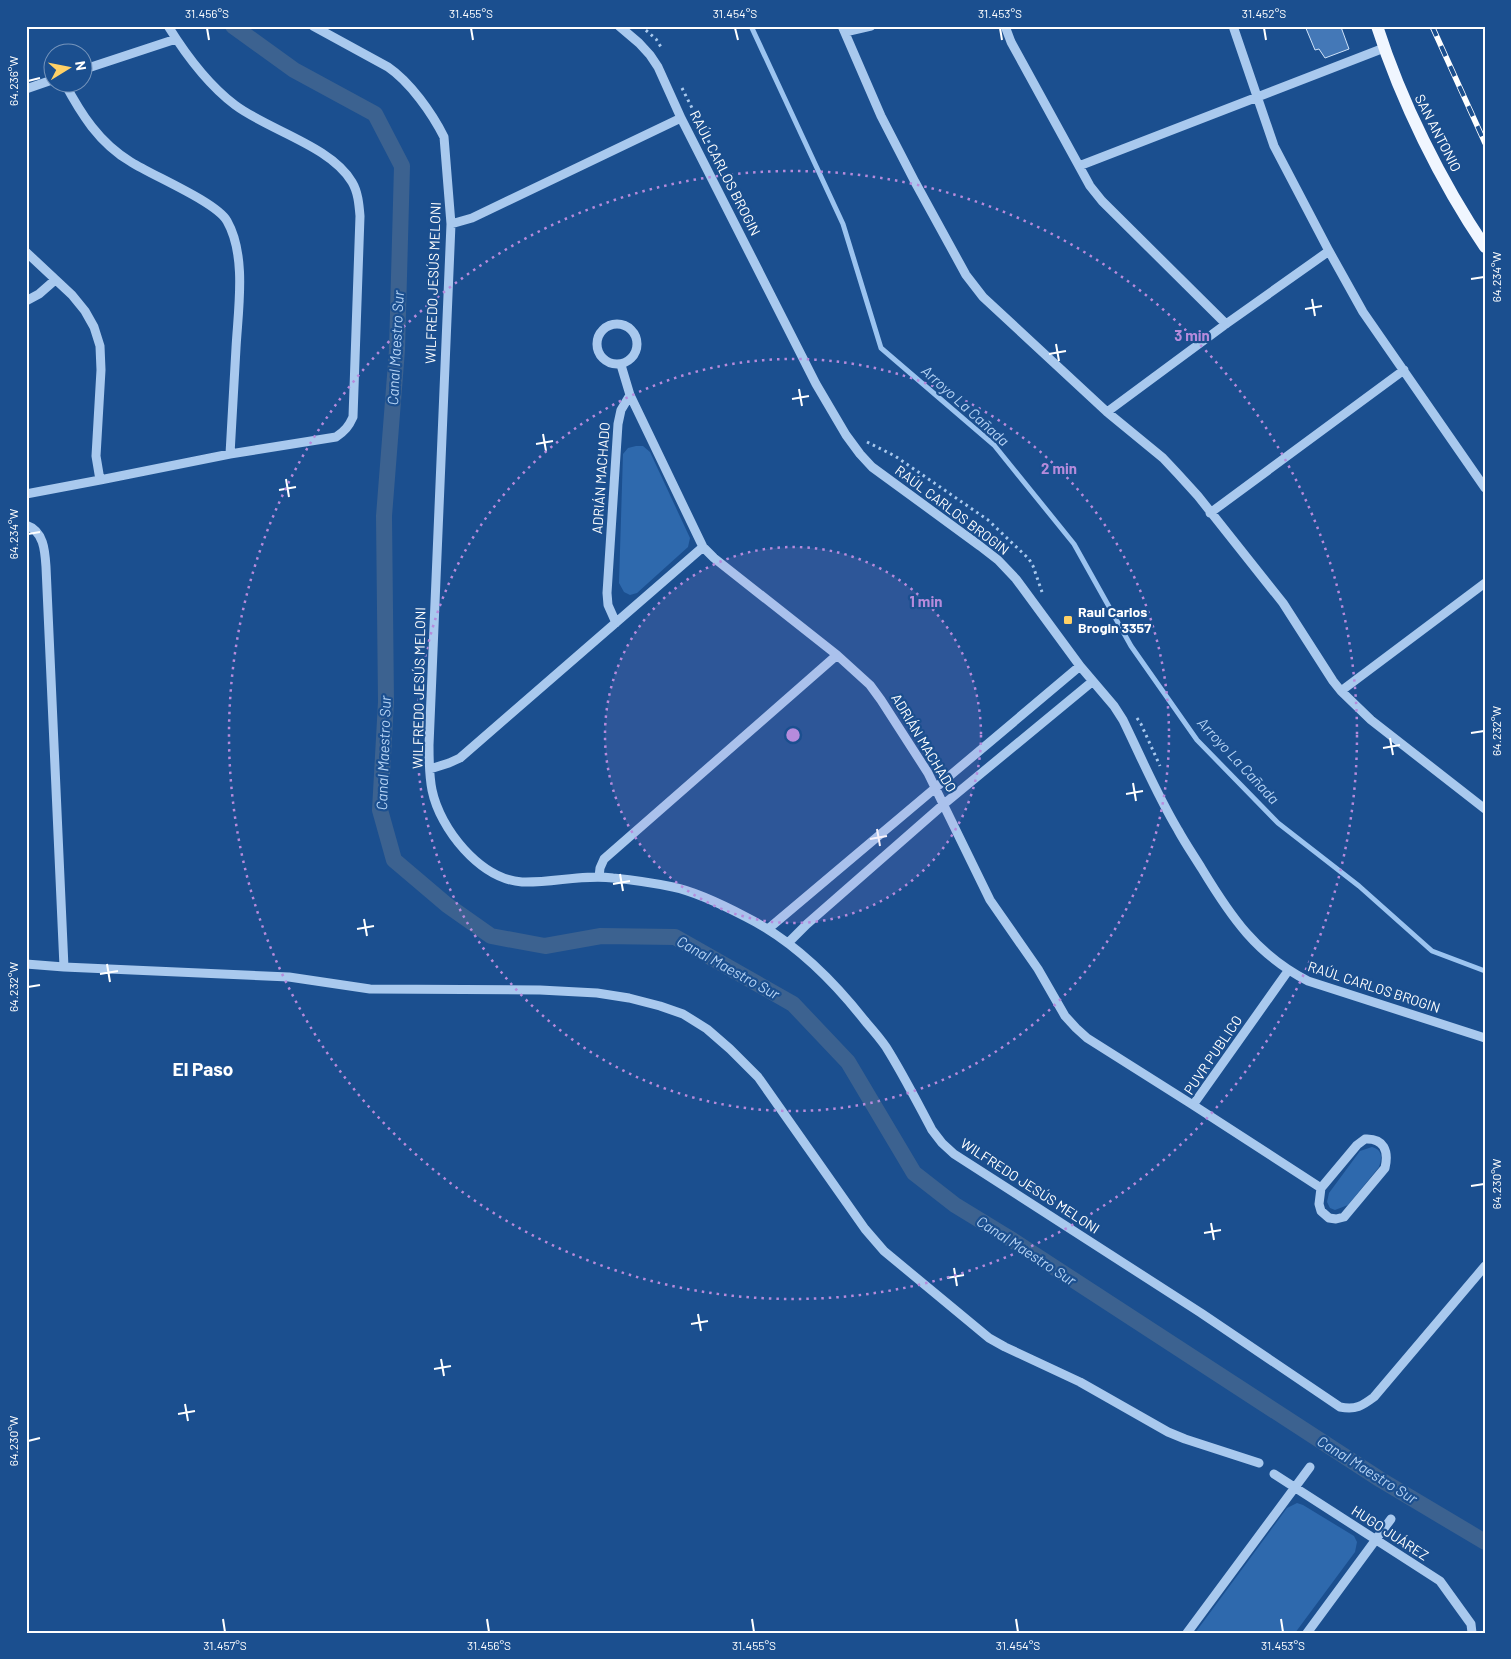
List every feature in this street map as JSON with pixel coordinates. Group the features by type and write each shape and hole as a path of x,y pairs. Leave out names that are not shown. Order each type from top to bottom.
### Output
{"main road":[{"name":"SAN ANTONIO","path":"1377,26 1403,97 1429,149 1485,248"}],"street":[{"path":"26,494 230,454 336,436 344,432 353,416 360,216 358,199 352,182 325,155 234,104 195,66 168,26"},
{"name":"WILFREDO JESÚS MELONI","path":"314,26 399,75 410,86 444,137 451,224 429,745 432,790 448,828 462,848 487,868 508,879 520,882 538,882 599,877 673,887 692,892 768,929 788,943 827,976 845,995 885,1046 932,1130 954,1154 1201,1313 1340,1407 1356,1408 1374,1397 1485,1266"},
{"name":"RAÚL CARLOS BROGIN","path":"619,26 639,43 658,67 681,118 816,384 846,435 860,454 883,476 980,546 998,560 1016,579 1080,666 1114,706 1123,720 1177,829 1221,901 1247,935 1265,953 1288,971 1308,981 1485,1038"},
{"path":"871,26 843,29 881,116 915,182 966,275 983,297 1107,412 1163,458 1198,496 1283,603 1341,691 1371,720 1485,809"},
{"path":"1005,26 1011,42 1090,186 1102,201 1226,324"},
{"path":"1233,26 1274,146 1329,251 1363,312 1485,488"},
{"path":"92,67 176,39"},
{"path":"1079,166 1384,48"},
{"path":"26,89 42,83"},
{"path":"69,92 81,113 112,149 130,162 201,200 227,220 234,239 239,275 230,454"},
{"path":"451,224 472,218 681,118"},
{"path":"1107,412 1329,251"},
{"path":"26,252 72,295 85,311 94,327 100,346 101,370 96,456 100,480"},
{"path":"26,300 38,294 55,280"},
{"path":"617,324 629,328 636,339 637,346 632,358 621,365 614,365 602,359 596,346 599,333 604,328 617,324"},
{"name":"ADRIÁN MACHADO","path":"621,365 630,395 703,548 836,655 870,685 882,700 936,787 990,900 1038,969 1065,1016 1086,1038 1193,1104"},
{"path":"1210,513 1404,370"},
{"name":"ADRIÁN MACHADO","path":"616,623 608,605 607,593 618,424 621,410 630,395"},
{"path":"26,525 32,527 40,536 44,547 46,567 64,967"},
{"path":"430,769 460,758 703,548"},
{"path":"1341,691 1485,583"},
{"path":"599,877 604,859 836,655"},
{"path":"768,929 1080,666"},
{"path":"788,943 807,924 944,804 1092,680"},
{"path":"26,964 289,977 370,989 540,990 598,993 644,1002 683,1014 707,1029 758,1077 865,1229 884,1250 989,1338 1080,1382 1168,1432 1258,1463"},
{"name":"PUVR PUBLICO","path":"1288,971 1193,1104 1321,1188"},
{"path":"1365,1139 1373,1139 1381,1144 1386,1151 1385,1168 1344,1217 1329,1218 1321,1211 1319,1204 1321,1188 1357,1145 1365,1139"},
{"path":"1187,1633 1310,1467"},
{"name":"HUGO JUÁREZ","path":"1274,1474 1440,1581 1471,1624 1472,1633"},
{"path":"1307,1633 1391,1519"}],"shaded area":[{"path":"643,446 650,452 690,538 688,547 637,593 630,595 624,592 619,583 623,454 628,448"},
{"path":"1372,1147 1380,1152 1381,1160 1379,1167 1348,1205 1335,1210 1330,1208 1327,1202 1329,1193 1360,1151"},
{"path":"1297,1503 1354,1536 1357,1542 1355,1552 1295,1633 1195,1633 1287,1508"}],"building":[{"path":"1305,26 1341,27 1349,49 1325,58 1319,49 1315,50"}],"waterway":[{"name":"Canal Maestro Sur","path":"233,26 294,70 375,114 402,166 397,350 384,516 386,702 380,810 394,860 447,905 491,936 545,946 601,936 675,937 793,1004 848,1062 914,1173 955,1205 1009,1238 1381,1480 1485,1542"},
{"name":"Arroyo La Cañada","path":"751,26 843,224 881,348 994,445 1074,544 1131,646 1197,740 1278,823 1359,886 1432,951 1485,971"}],"railway":[{"path":"1432,26 1485,143"}],"place":[{"name":"Raul Carlos Brogin 3357","path":"1068,620"}],"district":[{"name":"El Paso","path":"203,1069"}]}
